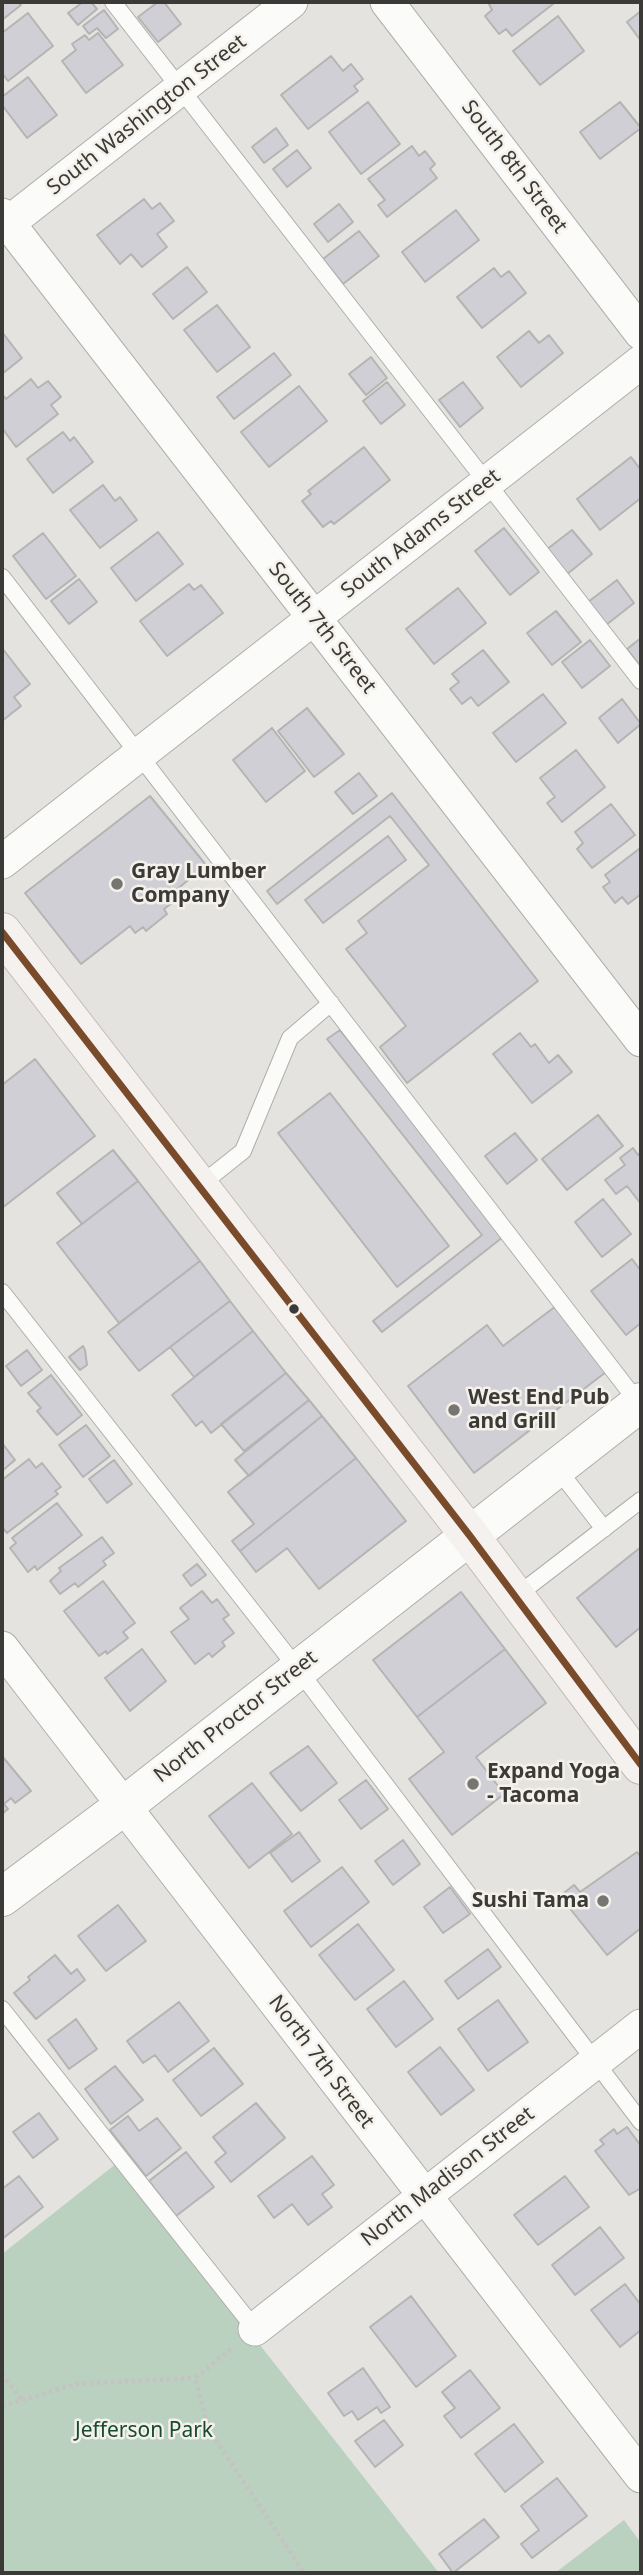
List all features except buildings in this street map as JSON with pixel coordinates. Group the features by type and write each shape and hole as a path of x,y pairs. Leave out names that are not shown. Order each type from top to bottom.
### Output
{"main road":[{"path":"2,932 470,1536 641,1765"}],"street":[{"name":"South Washington Street","path":"4,222 291,2"},
{"name":"South 8th Street","path":"387,2 641,333"},
{"name":"South 7th Street","path":"4,222 641,1040"},
{"name":"South Adams Street","path":"2,862 641,362"},
{"name":"North Proctor Street","path":"2,1897 125,1805 297,1668 640,1404"},
{"name":"North 7th Street","path":"2,1647 641,2476"},
{"name":"North Madison Street","path":"255,2329 641,2026"}],"lane":[{"path":"113,2 641,681"},
{"path":"2,577 640,1404"},
{"path":"198,1186 243,1150 290,1038 331,1003"},
{"path":"2,1292 297,1668 641,2122"},
{"path":"556,1467 604,1529"},
{"path":"515,1597 641,1500"},
{"path":"2,2009 255,2329"}],"path":[{"path":"2,2406 76,2384 195,2378 255,2329"},
{"path":"2,2374 22,2400"},
{"path":"195,2378 208,2428 304,2573"}],"green space":[{"name":"Jefferson Park","path":"117,2163 439,2573 2,2573 2,2254"},
{"path":"624,2520 641,2543 641,2573 555,2573"}],"transit line":[{"path":"2,932 470,1536 641,1765"}],"place":[{"name":"Gray Lumber Company","path":"117,884"},
{"name":"West End Pub and Grill","path":"454,1410"},
{"name":"Expand Yoga - Tacoma","path":"473,1784"},
{"name":"Sushi Tama","path":"603,1901"}]}
